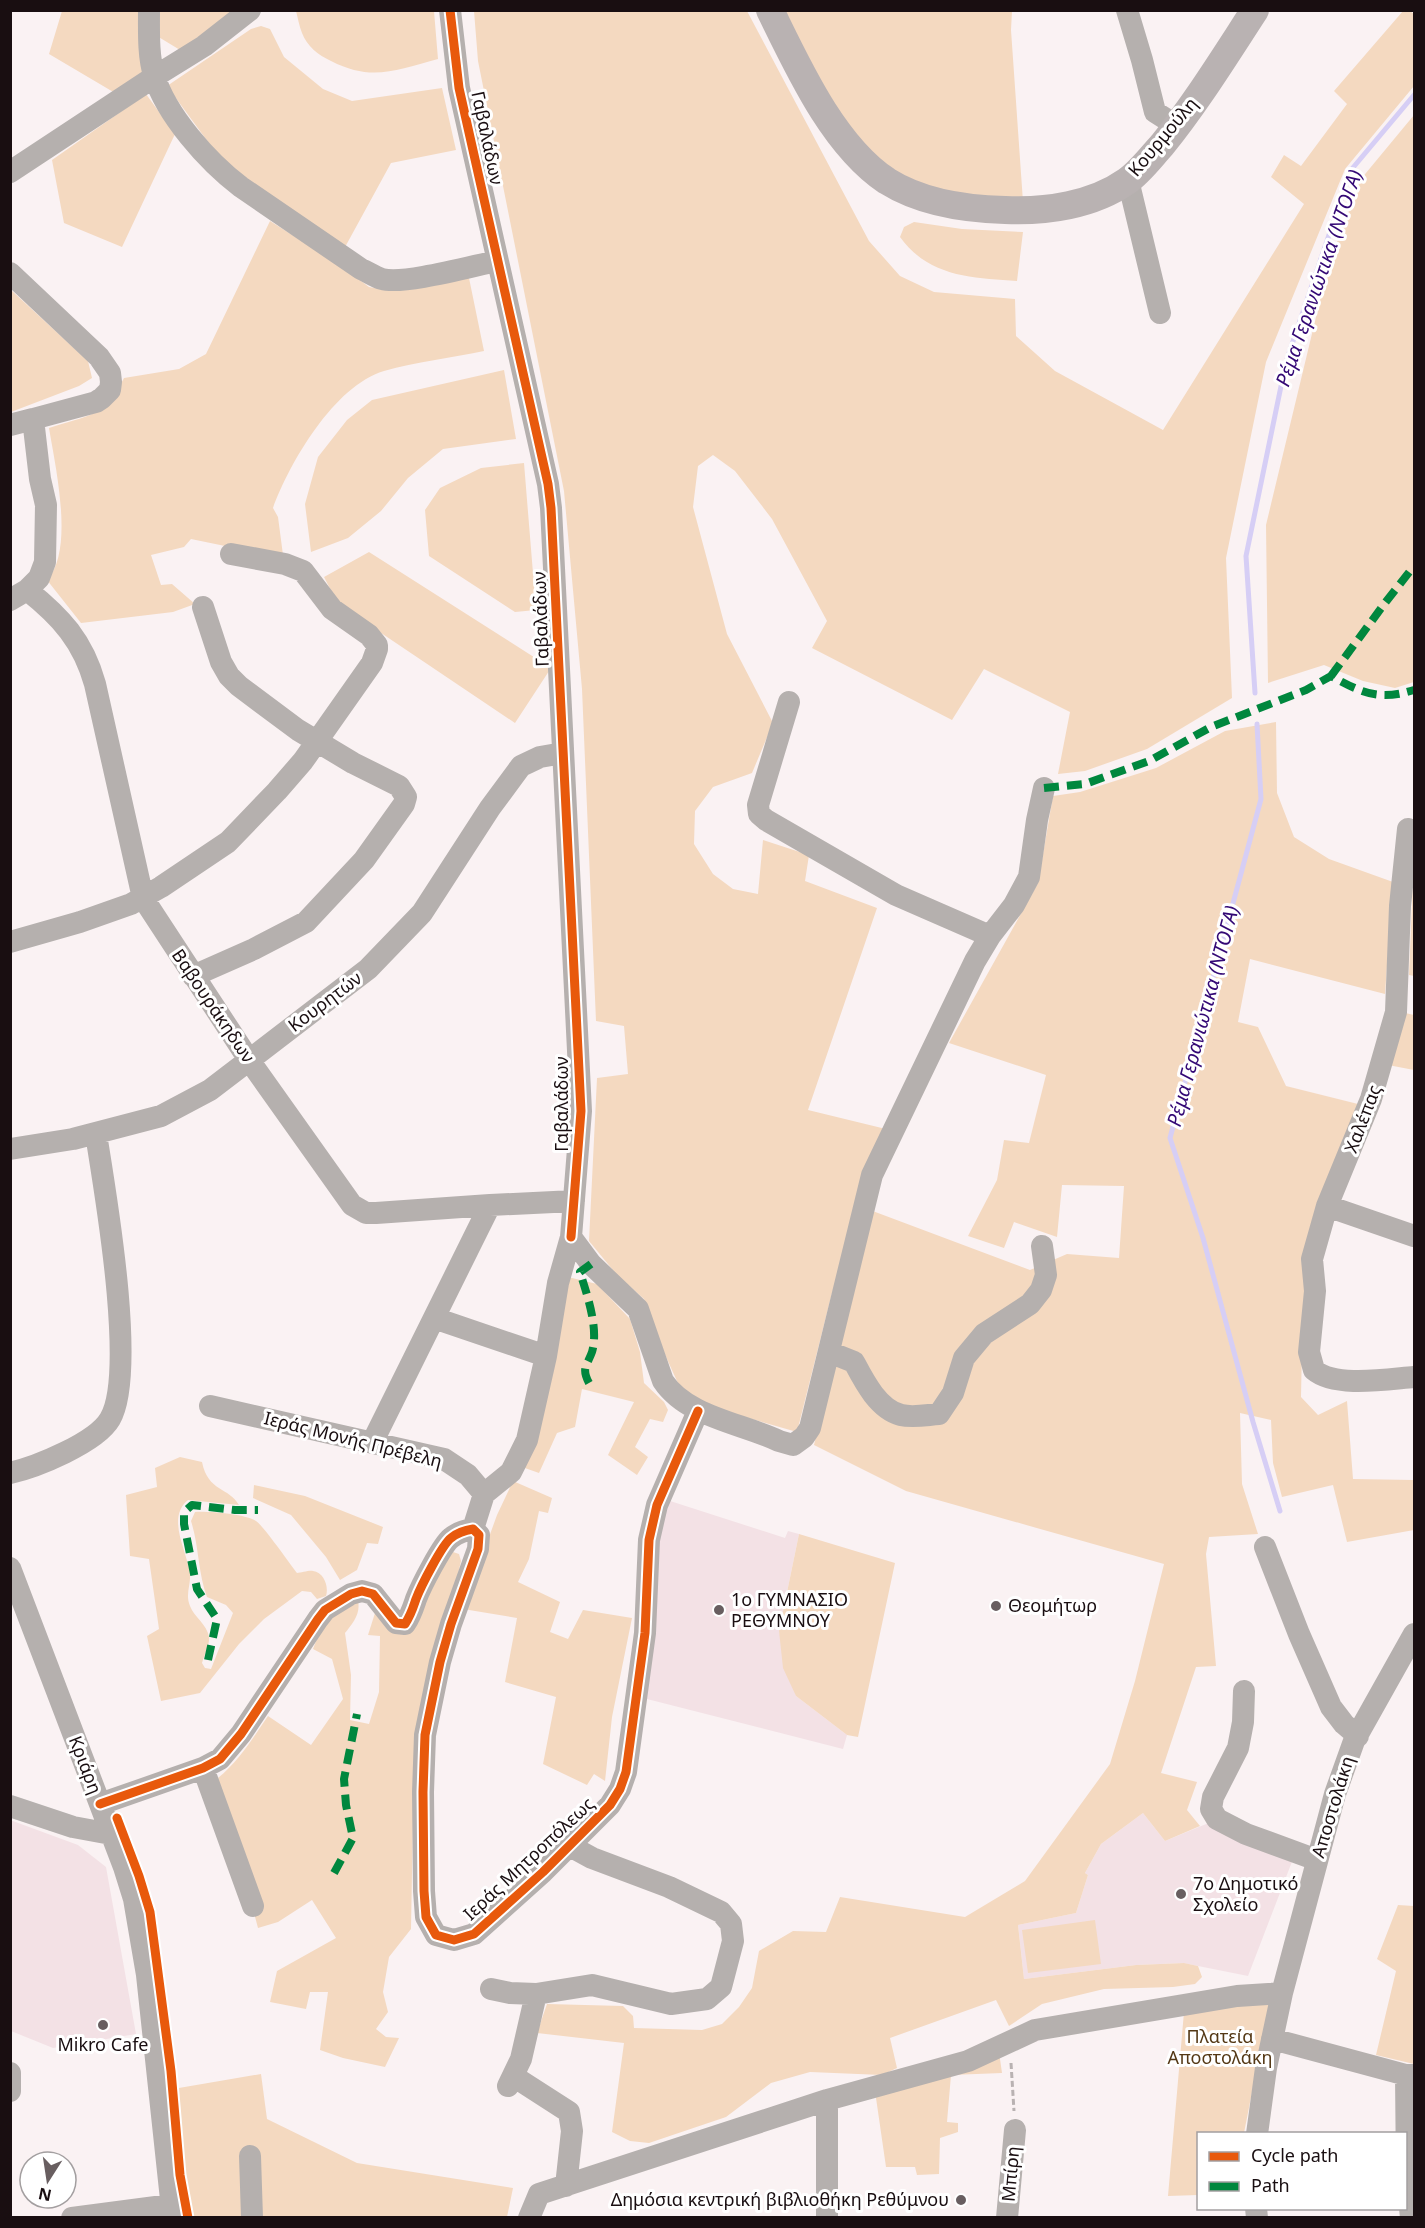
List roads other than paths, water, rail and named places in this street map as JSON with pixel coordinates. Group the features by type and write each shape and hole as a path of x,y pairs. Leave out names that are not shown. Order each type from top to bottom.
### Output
{"main road":[{"name":"Κουρμούλη","path":"770,10 823,110 846,144 866,165 910,193 933,201 980,209 1018,211 1057,208 1102,195 1128,180 1149,160 1177,126 1255,10"}],"street":[{"path":"150,10 154,77 165,100 191,138 222,173 274,210 382,279 402,280 497,261"},
{"path":"10,172 204,46 250,10"},
{"name":"Γαβαλάδων","path":"450,10 459,88 552,508 581,1112 571,1237 556,1295 546,1356 527,1440 511,1472 484,1494"},
{"path":"1127,10 1155,112 1177,126"},
{"path":"1128,180 1161,313"},
{"path":"10,273 99,357 110,373 110,390 96,402 10,425"},
{"path":"19,595 39,578 45,562 46,504 40,479 33,419"},
{"path":"10,942 80,922 143,898 228,842 278,791 317,742 372,663 377,645 369,635 332,609 308,576 296,567 231,554"},
{"name":"Βαβουράκηδων","path":"19,595 57,615 77,640 87,661 96,691 143,898 249,1060 347,1199 359,1211 376,1213 574,1201"},
{"path":"193,976 254,949 306,922 364,860 404,804 405,794 399,786 317,742 266,708 229,676 221,662 203,607"},
{"path":"789,702 758,805 759,814 896,896 990,936"},
{"name":"Κουρητών","path":"10,1149 61,1142 161,1116 210,1090 368,969 389,949 422,913 490,808 521,766 540,757 563,753"},
{"path":"571,1237 591,1264 638,1308 663,1381 670,1392 698,1411 793,1444 804,1437 810,1428 872,1175 975,961 990,936 1009,912 1029,877 1044,788"},
{"name":"Χαλέπας","path":"1408,829 1400,906 1396,1012 1371,1099 1327,1206 1312,1259 1315,1291 1309,1359 1314,1370 1330,1379 1414,1377"},
{"path":"10,1473 43,1463 90,1437 107,1423 114,1410 120,1366 118,1302 96,1134"},
{"path":"372,1443 490,1205"},
{"path":"1327,1206 1414,1236"},
{"path":"829,1352 854,1362 866,1385 885,1406 899,1414 919,1417 939,1414 953,1393 964,1358 977,1342 984,1334 1030,1304 1041,1290 1046,1275 1042,1246"},
{"path":"434,1318 546,1356"},
{"name":"Ιεράς Μονής Πρέβελη","path":"210,1406 444,1459 468,1475 484,1494"},
{"name":"Ιεράς Μητροπόλεως","path":"473,1529 479,1535 478,1549 446,1643 433,1690 425,1735 423,1792 426,1917 436,1935 453,1940 474,1934 570,1846 610,1805 621,1789 626,1772 646,1623 649,1540 657,1505 698,1411"},
{"path":"100,1804 203,1767 226,1754 325,1611 351,1594 362,1591 373,1594 396,1623 405,1624 412,1615 416,1598 428,1575 450,1538 473,1529 484,1494"},
{"path":"1265,1547 1311,1664 1331,1707 1344,1725 1358,1736"},
{"name":"Κριάρη","path":"10,1568 131,1886 141,1935 157,2054 172,2211"},
{"name":"Αποστολάκη","path":"1257,2132 1282,1993 1335,1794 1358,1736 1414,1634"},
{"path":"1244,1691 1243,1722 1238,1748 1213,1797 1211,1809 1217,1819 1246,1834 1317,1860"},
{"path":"203,1767 253,1905"},
{"path":"10,1806 73,1827 111,1834"},
{"path":"490,1989 510,1993 536,1994 592,1986 671,2004 707,1999 721,1987 732,1941 732,1924 722,1912 669,1887 592,1858 570,1846"},
{"path":"529,2217 539,2194 827,2100 968,2061 1035,2030 1237,1996 1282,1993"},
{"path":"536,1994 521,2059 511,2081 569,2112 572,2131 566,2186"},
{"path":"1272,2039 1410,2075 1407,2177 1411,2217"},
{"path":"827,2100 828,2217"},
{"name":"Μπίρη","path":"1007,2217 1015,2130"},
{"path":"250,2156 252,2217"},
{"path":"72,2217 172,2211"}],"waterway":[{"name":"Ρέμα Γερανιώτικα (ΝΤΟΓΑ)","path":"1255,693 1246,556 1286,362 1351,170 1414,95"},
{"name":"Ρέμα Γερανιώτικα (ΝΤΟΓΑ)","path":"1257,724 1261,799 1170,1138 1203,1238 1253,1422 1280,1511"}],"place":[{"name":"Θεομήτωρ","path":"996,1606"},
{"name":"1ο ΓΥΜΝΑΣΙΟ ΡΕΘΥΜΝΟΥ","path":"719,1610"},
{"name":"7ο Δημοτικό Σχολείο","path":"1181,1894"},
{"name":"Mikro Cafe","path":"103,2025"},
{"name":"Δημόσια κεντρική βιβλιοθήκη Ρεθύμνου","path":"961,2200"}],"park label":[{"name":"Πλατεία Αποστολάκη","path":"1220,2047"}]}
